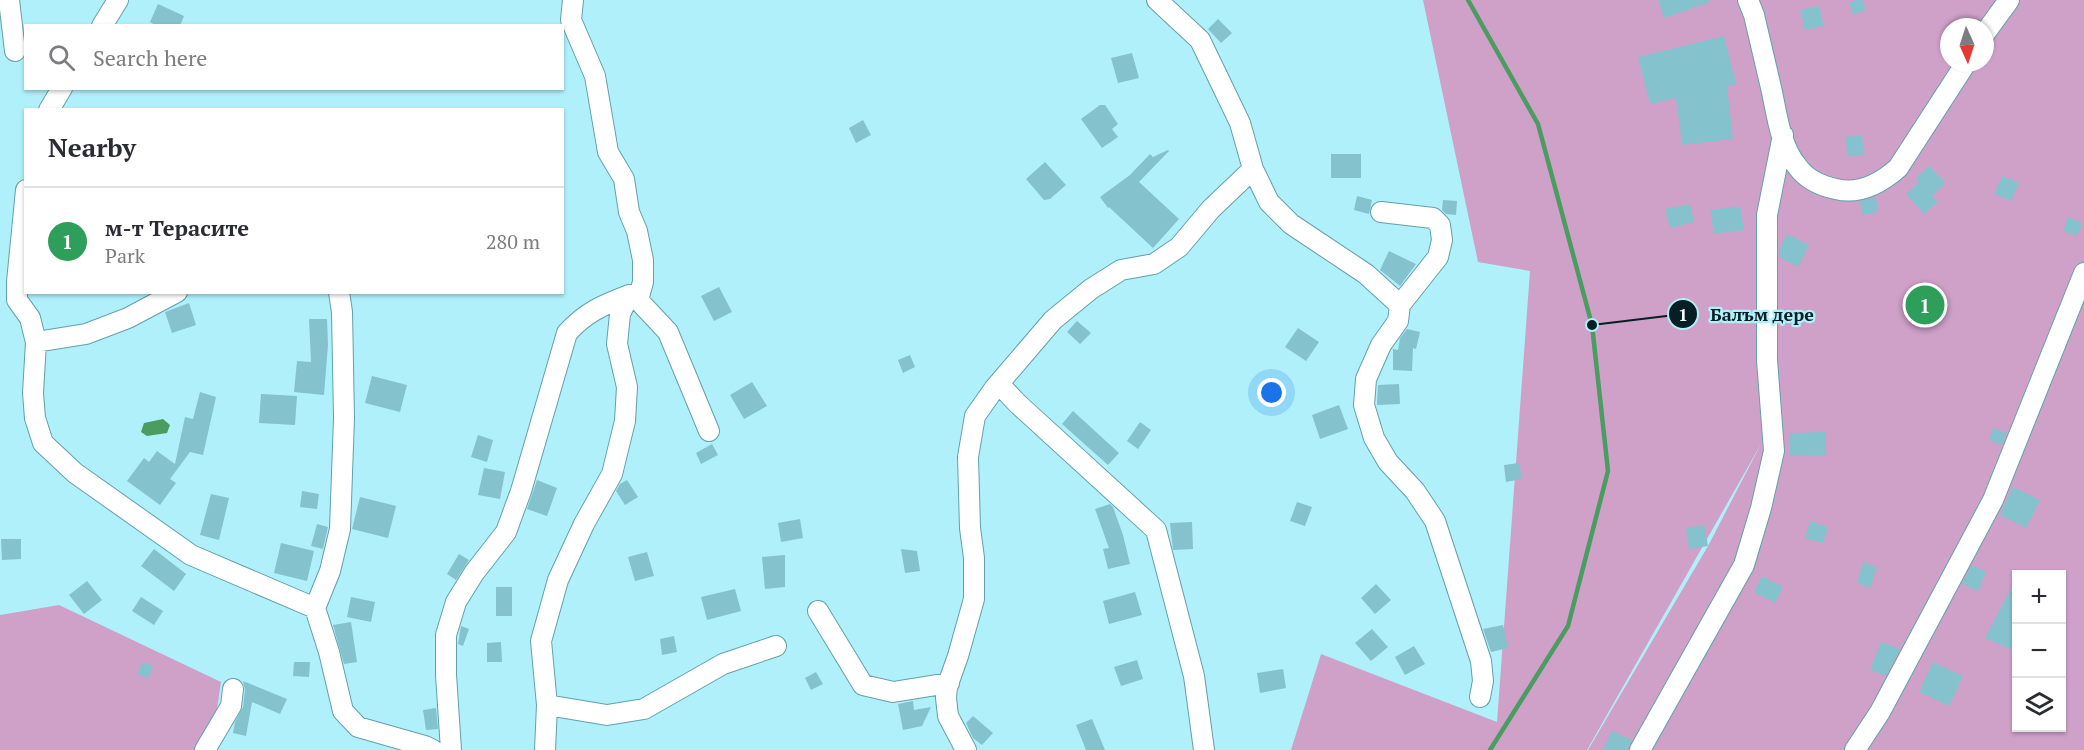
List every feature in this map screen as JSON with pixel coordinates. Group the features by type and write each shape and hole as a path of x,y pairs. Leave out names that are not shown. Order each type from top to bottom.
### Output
{"street":[{"path":"9,0 15,51"},
{"path":"103,24 118,0"},
{"path":"545,750 547,705 541,641 555,590 584,524 612,474 625,421 627,387 617,344 620,314 643,282 643,260 637,231 629,212 624,179 608,152 595,76 571,20 573,0"},
{"path":"1157,0 1200,40 1240,123 1253,169 1269,202 1290,224 1366,274 1400,305"},
{"path":"1748,0 1754,15 1789,155 1797,167 1823,186 1855,191 1886,179 1898,168 1960,72"},
{"path":"1994,21 2009,0"},
{"path":"50,108 61,90"},
{"path":"1640,750 1744,565 1761,508 1774,451 1767,360 1767,215 1783,135"},
{"path":"966,750 948,716 946,698 947,687 974,599 968,457 975,416 1053,320 1090,289 1121,270 1154,264 1179,247 1211,209 1253,169"},
{"path":"24,208 16,282 9,302 30,318 36,342 33,393 35,418 43,443 75,473 191,555 315,608"},
{"path":"1381,212 1433,218 1440,225 1442,240 1438,257 1400,305 1398,321 1381,345 1366,379 1364,405 1374,438 1388,462 1415,491 1435,521 1481,661 1483,681 1480,697"},
{"path":"1855,750 1880,712 1993,500 2084,273"},
{"path":"36,342 86,334 128,318 173,294"},
{"path":"339,294 342,312 344,406 340,529 330,571 315,608 329,652 343,711 358,727 433,750"},
{"path":"634,297 668,332 709,431"},
{"path":"451,750 446,635 456,602 474,573 506,532 521,491 567,333 581,318 604,304 634,297"},
{"path":"999,384 1156,530 1194,676 1204,750"},
{"path":"818,611 863,685 893,692 950,683"},
{"path":"547,705 607,715 644,709 723,664 776,646"},
{"path":"205,750 231,706 233,689"}],"shaded area":[{"path":"1423,0 2084,0 2084,750 1588,750 1708,546 1761,444 1587,750 1291,750 1321,654 1497,722 1530,271 1478,262"},
{"path":"163,419 170,425 167,433 147,436 141,432 144,423"},
{"path":"59,605 221,682 211,750 0,750 0,615"}],"building":[{"path":"1658,0 1709,0 1710,2 1664,18"},
{"path":"1862,0 1866,10 1853,15 1849,3"},
{"path":"158,4 184,16 181,24 150,22"},
{"path":"1819,6 1824,26 1805,30 1800,10"},
{"path":"1218,19 1232,33 1221,43 1208,29"},
{"path":"1724,36 1736,84 1727,86 1733,139 1682,145 1676,98 1650,104 1638,57"},
{"path":"1132,53 1139,78 1118,83 1111,58"},
{"path":"1100,105 1105,105 1118,124 1112,129 1118,137 1102,148 1081,119"},
{"path":"863,120 871,135 856,143 849,128"},
{"path":"1862,135 1864,155 1847,156 1846,137"},
{"path":"1168,150 1139,182 1179,219 1153,248 1108,208 1100,197 1130,175 1150,154 1153,157"},
{"path":"1331,154 1361,154 1361,178 1331,178"},
{"path":"1045,162 1066,185 1050,199 1044,200 1026,179"},
{"path":"1929,166 1946,183 1932,196 1938,202 1924,214 1906,194 1919,182 1916,178"},
{"path":"2002,176 2019,183 2011,201 1994,194"},
{"path":"1357,196 1372,200 1369,214 1354,210"},
{"path":"1876,197 1878,212 1862,215 1860,201"},
{"path":"1443,200 1457,201 1456,215 1446,214 1442,210"},
{"path":"1690,204 1694,222 1670,228 1665,209"},
{"path":"1740,206 1744,230 1714,234 1710,210"},
{"path":"2068,217 2082,223 2077,236 2063,231"},
{"path":"1787,234 1809,245 1798,267 1779,257 1779,250"},
{"path":"1389,251 1416,264 1400,286 1380,270"},
{"path":"719,287 732,312 714,321 701,296"},
{"path":"189,303 196,325 172,333 165,312"},
{"path":"309,319 327,319 328,345 324,395 294,392 297,361 311,362"},
{"path":"1077,321 1091,333 1080,344 1067,332"},
{"path":"1298,328 1319,342 1306,361 1285,347"},
{"path":"1407,329 1420,332 1416,349 1413,348 1412,371 1393,370 1393,349 1398,350 1400,338"},
{"path":"910,355 915,367 903,373 898,360"},
{"path":"372,376 407,385 400,412 365,403"},
{"path":"752,382 767,406 744,419 730,395"},
{"path":"1399,384 1400,404 1377,405 1378,385"},
{"path":"200,392 216,397 203,455 190,452 170,479 176,483 160,505 127,481 144,458 149,462 157,451 175,464 185,417 193,419"},
{"path":"261,394 297,396 295,425 259,423"},
{"path":"1339,405 1348,429 1320,439 1312,415"},
{"path":"1073,411 1119,453 1108,465 1062,424"},
{"path":"1140,422 1151,430 1138,449 1127,441"},
{"path":"1993,428 2007,433 2002,445 1989,440"},
{"path":"1826,432 1826,455 1790,456 1790,433"},
{"path":"478,435 493,440 487,462 471,457"},
{"path":"712,444 718,455 701,464 696,453"},
{"path":"1519,463 1522,479 1506,482 1504,465"},
{"path":"484,468 505,472 500,499 478,495"},
{"path":"537,480 557,488 547,516 527,509"},
{"path":"627,480 638,497 625,505 616,491 620,484"},
{"path":"2013,487 2040,500 2026,528 2000,515"},
{"path":"302,491 319,494 317,509 300,507"},
{"path":"211,494 229,498 219,540 200,535"},
{"path":"360,497 396,506 388,538 352,529"},
{"path":"1297,502 1312,507 1305,526 1290,521"},
{"path":"1110,504 1123,535 1130,564 1108,569 1103,549 1109,548 1095,509"},
{"path":"800,519 803,538 781,542 778,523"},
{"path":"1810,521 1828,527 1823,543 1805,538"},
{"path":"1192,522 1193,549 1173,550 1170,523"},
{"path":"317,524 328,527 323,549 311,546"},
{"path":"1704,525 1708,546 1689,549 1686,528"},
{"path":"1,539 21,539 21,559 2,560"},
{"path":"281,543 314,551 307,581 274,573"},
{"path":"154,549 186,574 174,591 141,566"},
{"path":"901,549 917,551 920,571 905,573"},
{"path":"647,552 654,576 635,581 628,557"},
{"path":"459,554 469,560 456,580 447,574"},
{"path":"785,555 785,587 765,589 762,557"},
{"path":"1863,562 1877,567 1870,588 1857,583"},
{"path":"1972,565 1986,572 1978,591 1962,584"},
{"path":"1762,576 1783,587 1775,603 1754,592"},
{"path":"87,581 102,600 84,614 69,595"},
{"path":"1376,584 1391,600 1375,614 1361,598"},
{"path":"496,587 512,587 512,616 496,616"},
{"path":"2012,587 2012,650 1985,638"},
{"path":"735,589 741,611 707,620 701,597"},
{"path":"1135,592 1142,615 1109,624 1103,601"},
{"path":"141,597 163,611 154,625 132,611"},
{"path":"351,597 375,602 371,622 347,617"},
{"path":"351,622 357,662 344,664 333,625"},
{"path":"1503,625 1508,648 1491,652 1483,629"},
{"path":"461,626 469,629 463,646 458,644"},
{"path":"1372,629 1388,647 1371,661 1355,643"},
{"path":"674,636 677,652 662,655 660,639"},
{"path":"501,642 502,662 487,662 487,643"},
{"path":"1881,642 1900,649 1886,676 1870,670"},
{"path":"1414,646 1425,664 1405,675 1395,657"},
{"path":"1137,660 1143,679 1121,686 1114,667"},
{"path":"142,662 153,666 148,678 137,674"},
{"path":"294,662 310,662 309,677 293,676"},
{"path":"1933,662 1963,676 1949,706 1919,692"},
{"path":"1283,669 1286,688 1260,693 1257,673"},
{"path":"816,672 823,684 811,690 805,678"},
{"path":"243,681 287,699 280,714 252,702 246,736 233,733 235,722 243,707 245,690"},
{"path":"913,701 914,710 931,707 922,726 903,730 898,704"},
{"path":"436,708 438,729 426,730 423,710"},
{"path":"973,716 993,733 982,745 973,738 966,723"},
{"path":"1092,719 1105,750 1086,750 1076,725"},
{"path":"1612,731 1632,740 1627,750 1603,750"}],"waterway":[{"path":"1468,0 1538,124 1592,325 1608,471 1568,626 1490,750"}],"place":[{"name":"м-т Терасите","path":"1925,305"},
{"name":"Балъм дере","path":"1592,325"}]}
